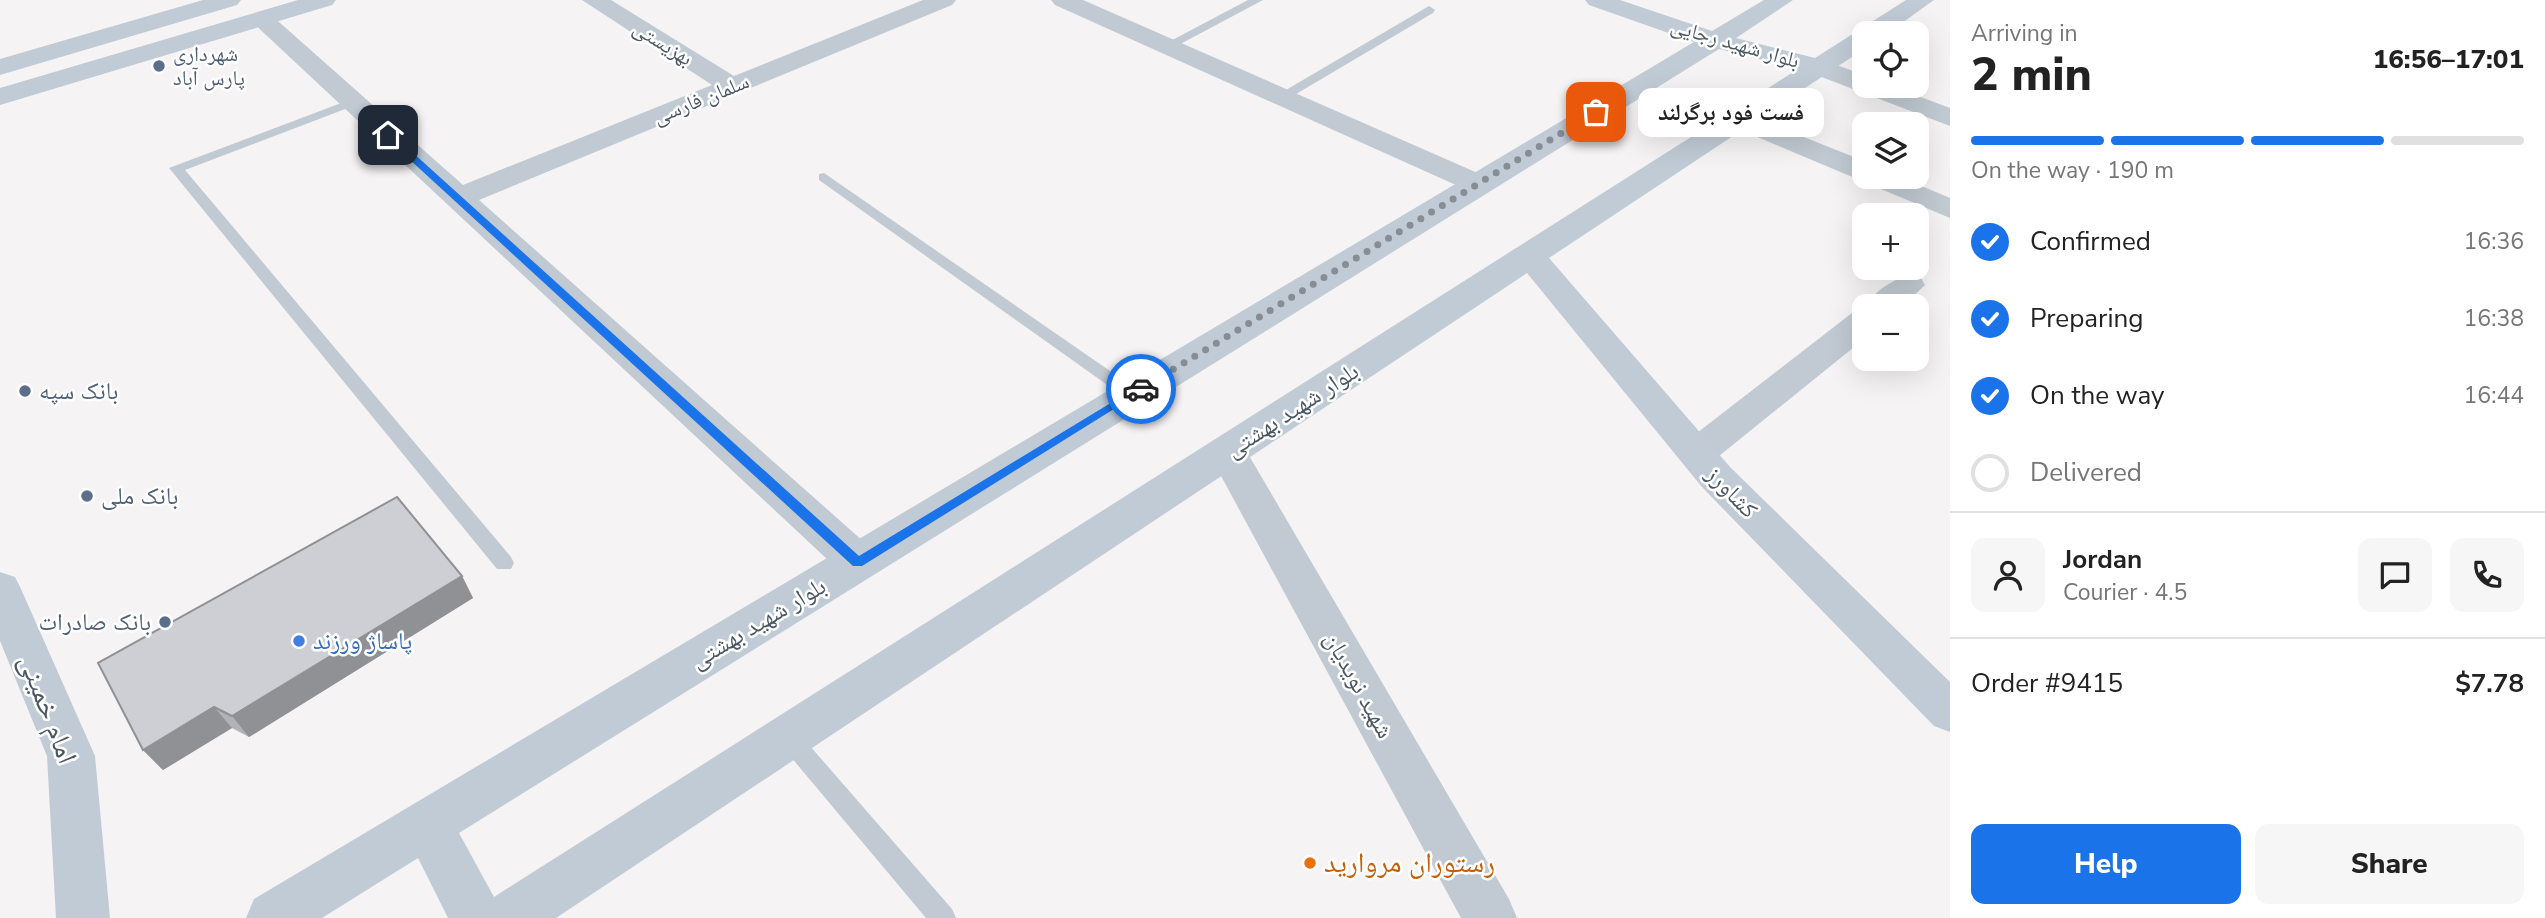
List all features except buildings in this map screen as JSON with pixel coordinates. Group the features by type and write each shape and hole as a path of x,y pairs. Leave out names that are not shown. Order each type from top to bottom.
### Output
{"main road":[{"path":"0,97 324,0"},
{"name":"بلوار شهید رجایی","path":"1597,0 1725,34 1820,67"},
{"name":"بلوار شهید رجایی","path":"1651,0 1725,34"},
{"name":"بلوار شهید بهشتی","path":"273,918 1781,0"},
{"path":"1890,21 1922,0"},
{"path":"0,67 214,2"},
{"name":"بلوار شهید بهشتی","path":"509,918 1852,46"},
{"name":"کشاورز","path":"1535,254 1706,446 1950,692"},
{"name":"کشاورز","path":"1535,254 1716,477 1950,712"},
{"name":"امام خمینی","path":"0,589 71,756 83,918"},
{"path":"427,824 476,918"}],"street":[{"name":"بهزیستی","path":"594,0 732,86"},
{"name":"سلمان فارسی","path":"458,198 944,0"},
{"path":"1063,0 1478,184"},
{"path":"261,19 858,562"},
{"path":"1820,67 1852,80"},
{"path":"1899,98 1950,118"},
{"path":"1741,120 1852,167"},
{"path":"1903,189 1950,209"},
{"path":"1897,294 1909,285"},
{"path":"1706,446 1852,330"},
{"name":"شهید نویدیان","path":"1227,452 1490,918"}],"lane":[{"path":"1167,46 1257,0"},
{"path":"1281,97 1429,10"},
{"path":"354,103 176,168 504,563"},
{"path":"824,177 1133,394"},
{"path":"788,737 943,918"}],"way so far":[{"path":"1141,389 1596,112"}],"place":[{"name":"شهرداری پارس آباد","path":"159,66"},
{"name":"فست فود برگرلند","path":"1596,112"},
{"name":"بانک سپه","path":"25,391"},
{"name":"بانک ملی","path":"87,496"},
{"name":"بانک صادرات","path":"165,622"},
{"name":"پاساژ ورزند","path":"299,641"},
{"name":"رستوران مروارید","path":"1310,863"}],"route":[{"path":"388,135 858,562 1141,389"}]}
